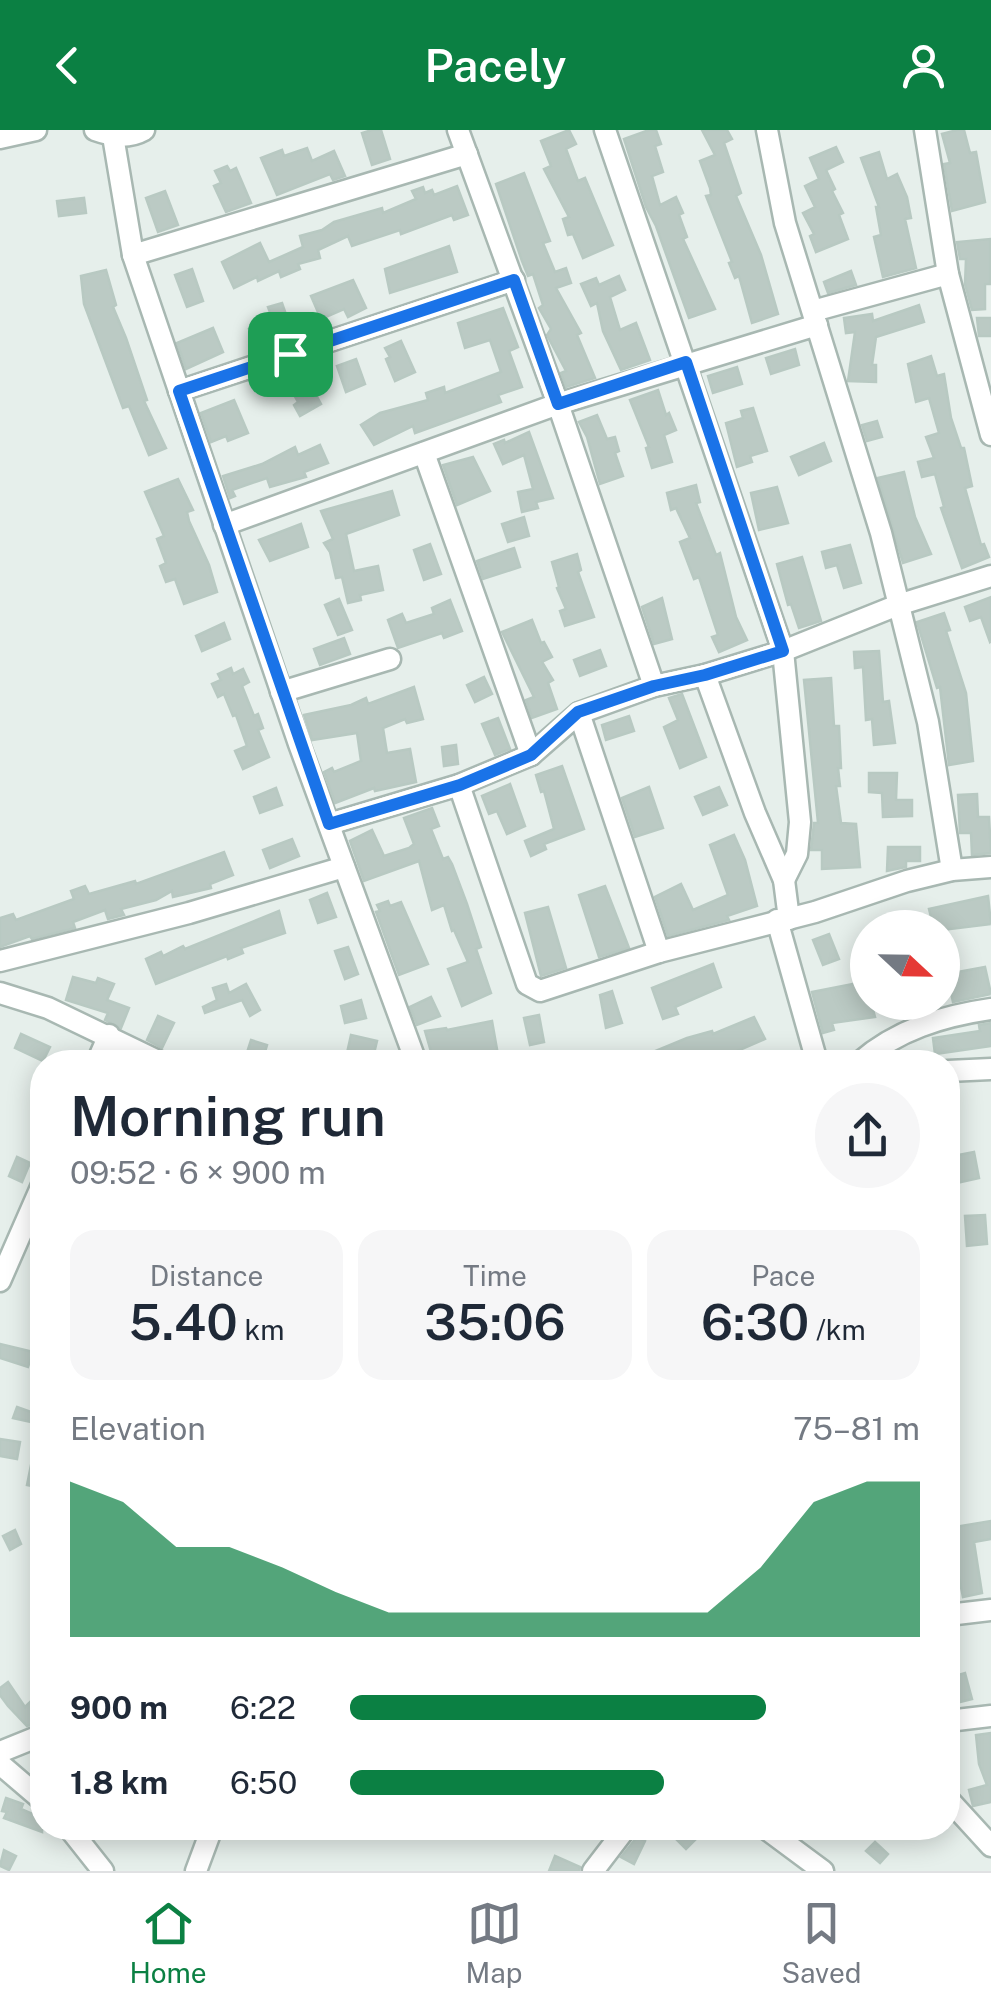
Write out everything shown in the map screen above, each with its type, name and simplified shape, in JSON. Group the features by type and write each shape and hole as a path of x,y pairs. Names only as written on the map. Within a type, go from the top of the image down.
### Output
{"street":[{"path":"0,138 36,130"},
{"path":"144,130 134,135 104,133 133,255 281,692 412,1050"},
{"path":"458,130 558,404 654,686"},
{"path":"605,130 783,651 800,822 796,854 784,880 783,920 814,1050"},
{"path":"767,130 785,223 880,533 928,722 952,870"},
{"path":"926,130 948,274 991,435"},
{"path":"133,255 467,154"},
{"path":"224,525 558,404 948,274"},
{"path":"179,391 514,280"},
{"path":"424,453 531,755"},
{"path":"329,824 460,785 531,755 578,712 654,686 783,651 898,606 991,576"},
{"path":"281,692 390,659"},
{"path":"705,675 784,880"},
{"path":"578,712 659,952"},
{"path":"460,785 527,984 540,991 659,952 783,920 856,896 952,870 991,867"},
{"path":"0,962 189,913 344,867"},
{"path":"0,993 48,1008 137,1050"},
{"path":"874,1050 917,1027 991,1010"},
{"path":"102,1050 109,1035"},
{"path":"960,1070 991,1069"},
{"path":"0,1281 30,1212"},
{"path":"960,1614 991,1610"},
{"path":"960,1720 991,1716"},
{"path":"0,1752 30,1740"},
{"path":"0,1764 30,1790"},
{"path":"960,1812 991,1846"},
{"path":"78,1840 102,1871"},
{"path":"196,1871 208,1840"},
{"path":"592,1871 617,1840"},
{"path":"780,1840 823,1871"}],"building":[{"path":"381,130 390,159 372,165 362,133"},
{"path":"569,130 576,144 566,149 578,181 585,178 613,245 583,258 573,234 568,235 563,219 569,217 544,169 551,166 541,141"},
{"path":"656,130 661,144 655,146 663,172 652,176 660,205 676,197 687,237 683,239 715,309 689,318 624,139"},
{"path":"702,130 727,130 732,139 724,143 741,193 736,196 761,255 778,314 752,323 739,276 735,278 706,196 711,195 710,188 700,161 715,155"},
{"path":"964,130 970,153 976,152 985,202 952,211 944,164 950,163 942,134"},
{"path":"836,147 843,162 826,170 843,213 839,215 848,239 816,252 810,236 814,234 803,213 815,207 805,186 819,179 810,158"},
{"path":"307,148 312,161 334,151 345,176 333,180 330,174 277,195 261,158 282,150 284,156"},
{"path":"879,152 887,179 897,174 907,197 911,218 905,219 916,268 883,277 874,237 881,235 879,207 861,158"},
{"path":"227,166 230,171 236,168 251,203 226,212 214,186 221,183 215,171"},
{"path":"524,173 550,241 543,243 555,272 566,268 571,283 556,288 581,333 577,335 595,378 566,387 561,373 566,371 547,335 551,329 539,308 543,305 533,274 528,276 496,184"},
{"path":"457,186 468,215 454,220 452,215 401,234 400,230 352,246 348,236 318,250 320,258 298,264 300,269 281,277 279,271 234,288 222,262 260,243 269,262 303,247 300,236 334,222 382,208 383,213 416,199 412,191 423,187 425,193 432,190 434,195"},
{"path":"165,191 178,225 158,232 146,198"},
{"path":"84,198 86,213 59,216 57,201"},
{"path":"990,239 990,284 985,284 985,309 972,310 965,284 966,259 960,259 957,242"},
{"path":"449,246 457,272 390,293 385,269"},
{"path":"192,269 203,301 187,307 175,275"},
{"path":"106,270 116,305 113,307 147,400 144,401 166,448 149,455 129,406 123,408 84,304 81,276"},
{"path":"851,271 856,285 828,293 824,282"},
{"path":"619,276 625,290 610,297 620,330 636,323 650,360 621,370 603,331 597,303 591,306 581,284 596,278 599,285"},
{"path":"353,280 366,308 348,317 344,309 321,319 311,296"},
{"path":"282,303 292,332 255,346 249,329 273,320 268,307"},
{"path":"919,305 924,322 876,337 872,365 876,365 876,382 848,381 855,332 846,333 844,318 872,314 873,321"},
{"path":"503,308 518,347 509,351 522,387 498,395 501,402 415,433 413,426 374,445 361,425 380,413 428,400 426,393 444,387 445,393 501,372 490,340 465,348 458,323"},
{"path":"977,318 991,318 991,336 979,336"},
{"path":"213,328 223,352 186,369 177,343"},
{"path":"401,341 415,372 395,381 385,348"},
{"path":"795,349 799,365 771,374 766,358"},
{"path":"931,356 937,376 944,374 951,418 964,448 972,486 965,488 981,545 984,544 989,557 962,568 941,508 944,507 935,474 922,477 918,462 934,458 926,437 939,433 929,398 916,402 908,364"},
{"path":"356,359 365,384 346,392 337,366"},
{"path":"737,367 742,384 713,393 708,376"},
{"path":"305,375 321,404 300,416 294,405 298,402 288,384"},
{"path":"658,390 676,430 664,435 672,462 652,468 646,448 649,447 630,400"},
{"path":"234,400 248,433 228,441 226,436 211,442 201,413"},
{"path":"753,408 767,451 750,456 752,462 737,467 726,423 743,418 741,411"},
{"path":"597,415 607,439 615,437 619,451 615,453 623,476 600,484 579,422"},
{"path":"877,421 882,437 867,441 862,425"},
{"path":"529,432 553,498 536,502 538,508 522,512 518,492 533,489 524,455 503,464 494,444"},
{"path":"824,443 831,461 799,475 791,457"},
{"path":"320,445 328,463 304,472 306,477 270,487 267,478 232,490 235,496 230,498 223,476 262,464 295,447 298,455"},
{"path":"473,457 490,491 457,505 443,465"},
{"path":"904,472 915,517 931,554 903,563 878,478"},
{"path":"178,479 193,510 187,512 189,521 217,592 184,604 175,579 166,582 160,566 166,563 157,539 164,536 145,492"},
{"path":"696,485 700,502 696,503 716,555 720,553 736,617 747,640 719,652 712,637 718,635 699,577 694,579 680,542 690,538 676,508 671,510 667,493"},
{"path":"777,487 788,523 759,530 751,493"},
{"path":"392,491 399,515 346,534 354,571 378,566 383,590 360,595 361,600 348,603 342,577 336,578 324,543 333,539 321,511"},
{"path":"524,517 529,536 508,542 502,524"},
{"path":"301,524 308,547 270,561 259,540"},
{"path":"430,544 441,574 424,580 414,550"},
{"path":"850,545 861,583 844,588 837,565 826,568 822,552"},
{"path":"514,548 520,567 483,579 477,561"},
{"path":"577,554 581,570 578,572 594,617 565,626 560,611 566,609 552,562"},
{"path":"802,557 821,621 799,628 777,564"},
{"path":"991,597 990,642 981,617 970,621 965,607"},
{"path":"662,598 672,639 654,644 642,607"},
{"path":"339,599 352,630 338,635 325,605"},
{"path":"450,600 462,631 444,638 442,633 398,648 388,620 402,614 406,623 434,614 432,608"},
{"path":"944,613 966,693 973,761 949,765 940,687 937,688 917,622"},
{"path":"532,620 541,643 552,657 542,662 553,680 548,683 557,709 532,718 526,700 534,697 502,632"},
{"path":"224,623 230,639 202,651 196,636"},
{"path":"344,638 350,654 320,665 314,649"},
{"path":"600,650 606,666 580,676 574,660"},
{"path":"879,651 883,702 889,701 895,743 874,745 872,719 866,720 863,667 855,668 854,652"},
{"path":"231,668 233,674 243,669 249,682 242,686 254,716 258,714 263,728 258,730 269,757 243,769 235,751 247,746 236,715 233,716 224,694 218,697 212,684 221,680 218,674"},
{"path":"484,677 492,694 475,702 467,685"},
{"path":"831,678 834,726 839,726 841,768 840,786 836,786 841,823 856,824 860,867 822,869 822,850 811,850 814,823 818,823 804,680"},
{"path":"414,687 423,719 407,723 405,719 383,728 387,753 410,749 416,782 375,791 374,788 335,803 324,772 361,761 357,733 312,740 304,715 366,698 368,704"},
{"path":"682,694 706,757 680,768 664,727 678,720 669,698"},
{"path":"629,716 634,731 606,740 602,725"},
{"path":"498,718 510,749 495,755 482,724"},
{"path":"456,745 458,764 444,766 442,747"},
{"path":"562,766 584,829 544,844 546,849 531,856 525,841 554,829 536,775"},
{"path":"869,773 897,773 896,800 912,800 912,816 883,817 882,793 869,792"},
{"path":"510,784 525,826 507,834 497,811 489,814 482,796"},
{"path":"649,787 663,828 635,837 622,798"},
{"path":"719,787 727,805 703,815 695,797"},
{"path":"276,788 282,805 260,813 254,797"},
{"path":"977,794 978,817 989,817 991,853 972,855 971,833 960,833 958,795"},
{"path":"432,808 439,826 431,829 443,859 448,857 452,864 467,904 481,947 476,949 491,993 462,1006 448,969 468,962 444,905 432,910 419,861 364,881 350,841 372,830 384,856 409,848 414,844 404,818"},
{"path":"734,835 757,906 727,916 729,920 668,936 655,897 681,884 693,910 728,895 710,845"},
{"path":"292,839 299,856 270,868 263,850"},
{"path":"888,847 920,847 920,861 906,861 906,867 887,871"},
{"path":"224,852 233,875 210,884 211,888 173,897 172,891 156,900 121,909 124,915 108,919 105,910 73,922 75,928 32,939 30,936 0,947 0,918 13,914 16,920 74,899 71,891 85,886 89,894 135,881 136,884"},
{"path":"605,886 629,948 599,957 579,895"},
{"path":"327,893 336,917 318,923 310,900"},
{"path":"988,896 991,924 960,928 960,910 929,909"},
{"path":"388,901 390,906 401,902 428,964 399,975 376,912 380,911 377,905"},
{"path":"548,907 566,968 541,976 525,913"},
{"path":"279,911 285,933 241,948 243,953 228,959 227,956 156,984 146,959 183,946 185,949"},
{"path":"829,934 839,959 823,965 813,940"},
{"path":"348,947 358,974 345,979 335,951"},
{"path":"713,964 721,987 675,1007 678,1014 663,1019 652,988"},
{"path":"985,967 991,994 960,1001 960,972"},
{"path":"73,977 96,983 98,978 114,984 107,1000 129,1008 121,1028 105,1020 108,1013 66,1000"},
{"path":"226,984 229,993 246,984 260,1010 250,1016 242,1000 205,1013 203,1007 217,1000 213,988"},
{"path":"850,985 850,1020 854,1020 832,1023 834,1030 823,1033 812,992"},
{"path":"612,991 622,1023 606,1028 600,995"},
{"path":"431,997 440,1016 417,1025 410,1007"},
{"path":"361,1000 366,1018 345,1023 341,1006"},
{"path":"539,1015 544,1042 530,1045 524,1018"},
{"path":"158,1016 174,1023 162,1048 147,1040"},
{"path":"754,1017 765,1039 740,1050 658,1050 687,1038 712,1031 713,1034"},
{"path":"492,1021 497,1050 431,1050 425,1031"},
{"path":"991,1023 991,1046 934,1050 933,1038 980,1031 979,1025"},
{"path":"21,1034 50,1047 30,1050 30,1055 15,1048"},
{"path":"351,1035 377,1041 375,1050 348,1050"},
{"path":"251,1040 267,1045 266,1050 248,1050"},
{"path":"974,1152 979,1178 960,1182 960,1155"},
{"path":"17,1157 30,1163 22,1182 9,1176"},
{"path":"985,1215 987,1244 967,1246 965,1216"},
{"path":"0,1344 30,1351 28,1367 0,1358"},
{"path":"17,1407 30,1412 30,1422 13,1418"},
{"path":"0,1439 20,1442 17,1459 0,1456"},
{"path":"991,1521 991,1539 974,1542 982,1593 963,1597 960,1582 960,1526"},
{"path":"15,1530 21,1544 10,1550 3,1536"},
{"path":"965,1673 972,1699 960,1702 960,1674"},
{"path":"8,1682 25,1707 30,1702 30,1725 8,1706 0,1688"},
{"path":"991,1733 991,1802 973,1806 969,1790 987,1785 979,1764 976,1735"},
{"path":"6,1798 23,1804 21,1809 30,1813 30,1828 4,1818 7,1812 2,1811"},
{"path":"635,1840 645,1841 634,1864 621,1857"},
{"path":"677,1840 695,1840 686,1849"},
{"path":"875,1842 888,1854 880,1863 866,1851"},
{"path":"4,1850 16,1856 9,1870 0,1866"},
{"path":"555,1856 580,1867 579,1871 549,1871"}],"route":[{"path":"514,280 558,404 686,362 783,651 654,686 578,712 531,755 460,785 329,824 179,391 290,354 514,280"}]}
